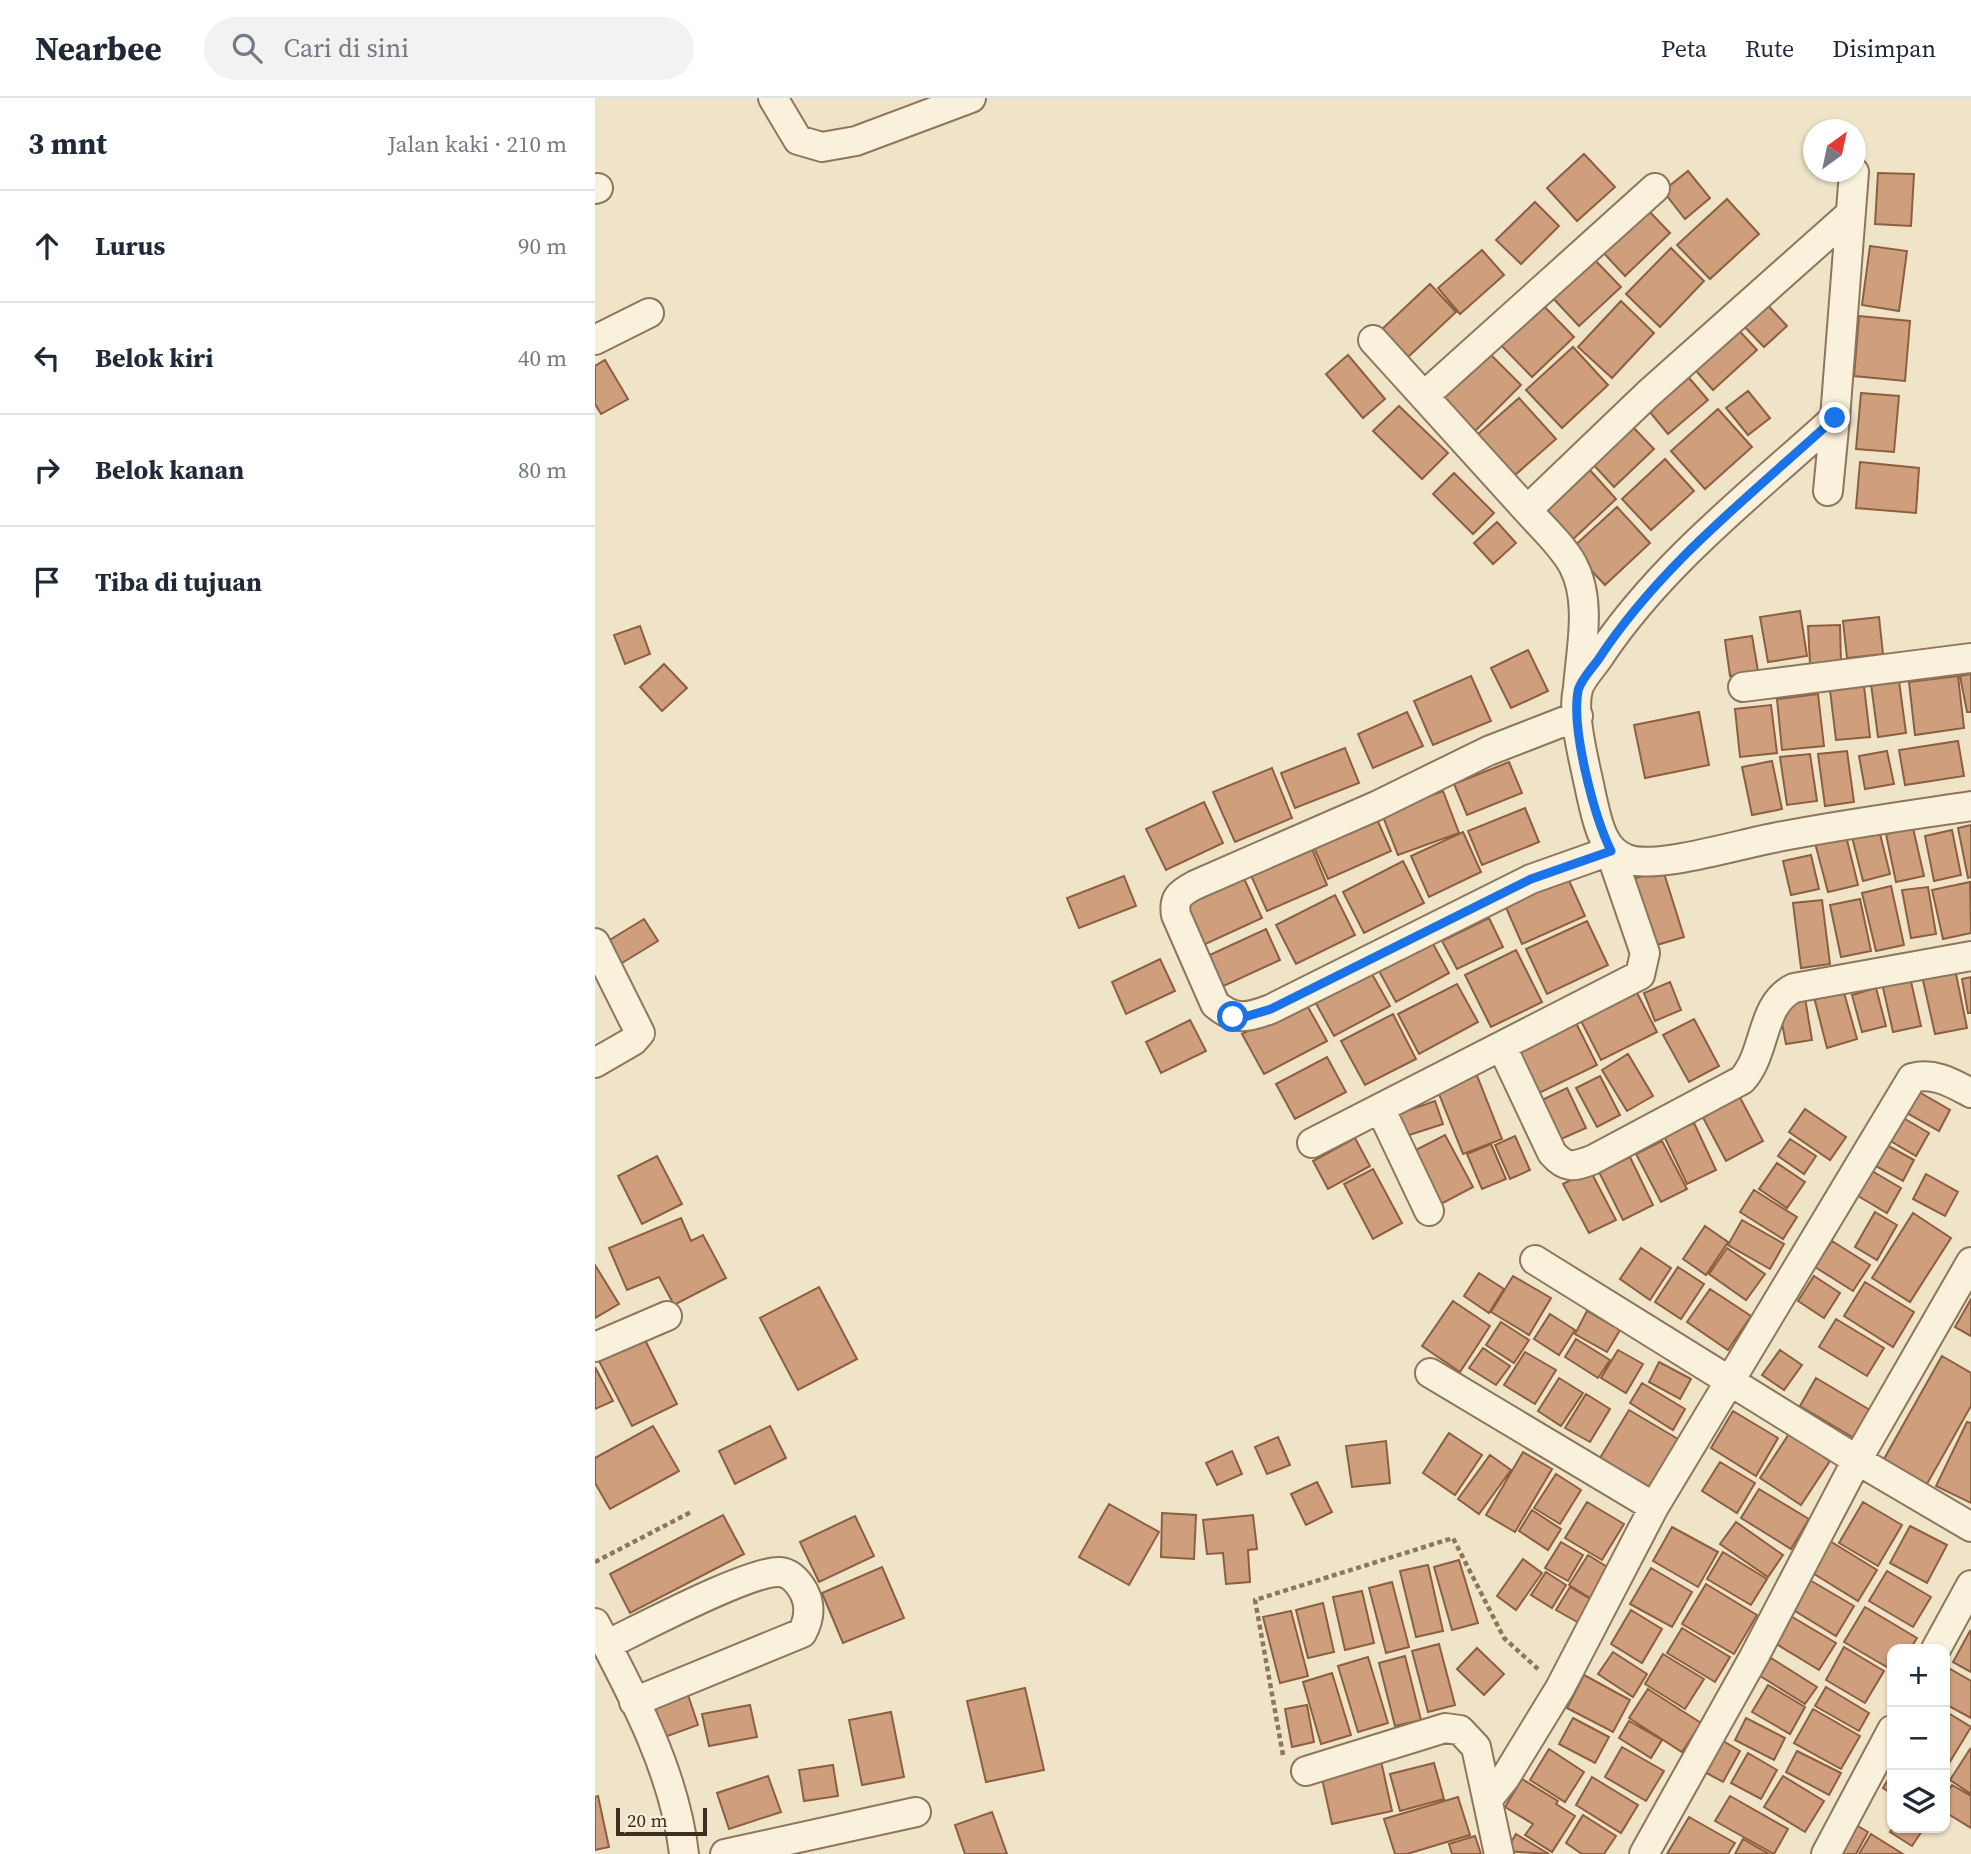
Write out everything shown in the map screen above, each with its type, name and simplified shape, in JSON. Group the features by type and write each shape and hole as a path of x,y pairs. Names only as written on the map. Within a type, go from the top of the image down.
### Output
{"street":[{"path":"773,98 798,140 822,147 856,141 971,98"},
{"path":"1828,491 1853,182"},
{"path":"1424,396 1655,188"},
{"path":"1527,510 1658,386 1848,216"},
{"path":"595,340 649,313"},
{"path":"1313,1143 1381,1111 1633,979 1643,969 1644,953 1595,811 1578,703 1583,594 1571,563 1527,510 1373,340"},
{"path":"1835,418 1678,561 1632,612 1578,703 1376,806 1195,885 1178,896 1174,904 1177,915 1215,1004 1224,1013 1241,1018 1271,1009 1531,879 1611,851 1629,860 1659,860 1860,822 1971,806"},
{"path":"1583,594 1611,613 1620,615 1632,612"},
{"path":"1743,687 1971,658"},
{"path":"595,943 640,1033 633,1041 595,1063"},
{"path":"1501,1047 1552,1153 1563,1165 1572,1167 1592,1160 1742,1080 1757,1059 1773,1004 1783,993 1794,988 1971,956"},
{"path":"1489,1798 1505,1778 1560,1688 1654,1507 1912,1078 1925,1075 1939,1078 1971,1094"},
{"path":"1381,1111 1430,1211"},
{"path":"1535,1260 1729,1382 1971,1527"},
{"path":"1645,1854 1754,1657 1857,1460 1971,1262"},
{"path":"595,1347 667,1316"},
{"path":"1430,1373 1654,1507"},
{"path":"634,1702 802,1633 809,1607 805,1593 795,1578 782,1572 767,1574 601,1634 663,1768 682,1834 684,1854"},
{"path":"1939,1644 1971,1585"},
{"path":"1306,1771 1445,1728 1452,1729 1468,1736 1476,1747 1499,1854"},
{"path":"1826,1854 1887,1739"},
{"path":"725,1854 916,1812"}],"path":[{"path":"595,1562 693,1511"},
{"path":"1306,1771 1294,1770 1284,1763 1255,1600 1453,1538 1504,1638 1560,1688"}],"building":[{"path":"1584,154 1615,187 1577,221 1547,188"},
{"path":"1688,171 1710,198 1685,219 1663,191"},
{"path":"1878,173 1914,174 1911,226 1875,224"},
{"path":"1727,199 1759,234 1710,279 1677,245"},
{"path":"1535,202 1559,226 1521,264 1496,240"},
{"path":"1645,207 1670,233 1625,276 1600,249"},
{"path":"1870,246 1907,251 1899,311 1862,305"},
{"path":"1671,248 1704,281 1660,327 1626,294"},
{"path":"1482,250 1504,275 1460,314 1438,288"},
{"path":"1591,256 1621,287 1579,326 1550,295"},
{"path":"1430,284 1456,312 1407,358 1381,330"},
{"path":"1537,299 1574,337 1532,377 1495,339"},
{"path":"1762,299 1787,326 1764,347 1739,321"},
{"path":"1621,301 1654,333 1612,378 1578,347"},
{"path":"1859,316 1910,321 1905,381 1854,376"},
{"path":"1732,323 1757,350 1713,390 1689,363"},
{"path":"1573,347 1608,385 1562,428 1526,390"},
{"path":"1488,352 1521,385 1475,431 1442,397"},
{"path":"1348,355 1385,399 1363,418 1326,374"},
{"path":"605,360 628,399 601,414 595,404 595,366"},
{"path":"1684,372 1708,400 1668,434 1645,406"},
{"path":"1748,391 1770,418 1748,435 1726,408"},
{"path":"1861,393 1899,396 1894,452 1856,449"},
{"path":"1519,398 1556,439 1506,483 1469,442"},
{"path":"1399,406 1448,453 1422,479 1373,431"},
{"path":"1718,409 1752,447 1705,489 1671,451"},
{"path":"1631,425 1654,449 1614,487 1591,462"},
{"path":"1665,459 1694,491 1651,530 1622,499"},
{"path":"1860,462 1919,468 1916,513 1856,508"},
{"path":"1588,468 1616,499 1570,542 1542,511"},
{"path":"1454,473 1494,513 1473,534 1433,494"},
{"path":"1617,507 1650,543 1605,585 1571,549"},
{"path":"1497,522 1516,543 1493,564 1474,543"},
{"path":"1800,611 1807,656 1768,662 1760,617"},
{"path":"1879,617 1883,654 1847,658 1843,621"},
{"path":"1840,625 1841,663 1810,664 1808,626"},
{"path":"640,626 650,654 625,664 614,635"},
{"path":"1752,636 1758,671 1730,676 1725,640"},
{"path":"1528,650 1548,691 1511,708 1491,668"},
{"path":"664,664 687,688 662,711 640,687"},
{"path":"1971,674 1971,712 1967,712 1960,676"},
{"path":"1471,676 1491,721 1433,745 1414,701"},
{"path":"1958,676 1964,728 1915,735 1909,682"},
{"path":"1899,681 1906,733 1878,737 1871,684"},
{"path":"1864,686 1870,737 1836,740 1830,690"},
{"path":"1818,694 1824,746 1782,750 1777,699"},
{"path":"1771,705 1777,753 1740,757 1735,709"},
{"path":"1407,712 1423,746 1373,768 1358,734"},
{"path":"1699,712 1709,765 1645,778 1634,725"},
{"path":"1958,741 1964,776 1905,785 1899,750"},
{"path":"1345,748 1359,783 1295,808 1281,773"},
{"path":"1847,751 1854,802 1825,806 1818,754"},
{"path":"1887,751 1894,784 1865,789 1859,756"},
{"path":"1810,754 1817,801 1787,805 1780,757"},
{"path":"1772,761 1782,809 1752,815 1742,767"},
{"path":"1509,762 1522,793 1467,815 1454,784"},
{"path":"1272,768 1292,818 1235,842 1213,792"},
{"path":"1443,791 1459,833 1398,855 1382,814"},
{"path":"1204,802 1223,843 1166,870 1146,829"},
{"path":"1525,808 1539,842 1482,865 1468,831"},
{"path":"1375,815 1391,851 1328,879 1312,843"},
{"path":"1971,825 1971,877 1968,878 1958,828"},
{"path":"1913,828 1924,876 1896,882 1886,834"},
{"path":"1879,830 1890,874 1863,881 1852,837"},
{"path":"1952,830 1961,875 1934,881 1925,836"},
{"path":"1463,832 1481,872 1429,897 1411,856"},
{"path":"1846,836 1858,885 1828,892 1815,843"},
{"path":"1310,844 1327,885 1267,911 1249,871"},
{"path":"1811,855 1819,889 1791,895 1783,861"},
{"path":"1403,861 1424,903 1364,933 1343,892"},
{"path":"1663,870 1684,937 1650,947 1630,880"},
{"path":"1242,874 1262,918 1199,947 1178,903"},
{"path":"1124,876 1136,906 1079,928 1067,898"},
{"path":"1567,876 1585,916 1522,944 1504,903"},
{"path":"1970,882 1971,933 1943,939 1932,890"},
{"path":"1891,886 1904,945 1876,951 1862,893"},
{"path":"1928,887 1936,934 1911,938 1902,890"},
{"path":"1335,895 1355,935 1296,964 1276,925"},
{"path":"1860,899 1871,951 1841,957 1830,905"},
{"path":"1822,900 1830,964 1801,968 1793,903"},
{"path":"1489,918 1503,947 1457,969 1442,941"},
{"path":"644,919 658,941 622,963 608,941"},
{"path":"1587,921 1608,965 1547,994 1526,949"},
{"path":"1266,929 1280,960 1215,990 1201,959"},
{"path":"1432,942 1449,973 1396,1002 1379,971"},
{"path":"1516,950 1542,1002 1491,1027 1465,975"},
{"path":"1160,959 1175,991 1126,1014 1112,982"},
{"path":"1368,967 1390,1006 1334,1036 1313,998"},
{"path":"1955,969 1967,1028 1935,1034 1922,976"},
{"path":"1910,977 1921,1026 1893,1032 1882,983"},
{"path":"1971,977 1971,1013 1968,1013 1962,979"},
{"path":"1670,982 1681,1010 1655,1021 1644,993"},
{"path":"1457,984 1478,1022 1419,1054 1398,1014"},
{"path":"1633,985 1657,1032 1601,1060 1577,1013"},
{"path":"1876,988 1886,1026 1862,1032 1852,995"},
{"path":"1843,989 1857,1039 1827,1048 1814,997"},
{"path":"1805,998 1812,1040 1786,1044 1778,1002"},
{"path":"1304,1000 1327,1041 1264,1074 1242,1034"},
{"path":"1393,1014 1416,1059 1365,1085 1341,1041"},
{"path":"1573,1017 1597,1065 1535,1095 1511,1047"},
{"path":"1694,1019 1719,1066 1689,1082 1663,1035"},
{"path":"1190,1020 1206,1051 1161,1073 1146,1042"},
{"path":"1628,1054 1653,1096 1627,1111 1602,1070"},
{"path":"1327,1057 1346,1092 1295,1119 1276,1084"},
{"path":"1476,1073 1502,1139 1463,1154 1437,1089"},
{"path":"1600,1076 1620,1115 1597,1127 1576,1088"},
{"path":"1567,1088 1586,1128 1559,1140 1540,1101"},
{"path":"1912,1088 1950,1110 1939,1131 1900,1109"},
{"path":"1736,1090 1763,1141 1726,1161 1699,1110"},
{"path":"1435,1101 1443,1124 1403,1137 1395,1115"},
{"path":"1805,1109 1846,1137 1830,1160 1789,1132"},
{"path":"1900,1116 1929,1133 1916,1156 1887,1139"},
{"path":"1694,1123 1716,1170 1687,1184 1664,1136"},
{"path":"1445,1135 1473,1187 1441,1204 1412,1152"},
{"path":"1515,1136 1530,1170 1510,1179 1495,1145"},
{"path":"1355,1138 1370,1166 1328,1189 1313,1161"},
{"path":"1790,1139 1816,1156 1804,1174 1778,1156"},
{"path":"1662,1141 1687,1189 1661,1202 1636,1154"},
{"path":"1491,1144 1506,1179 1482,1189 1467,1154"},
{"path":"1885,1144 1914,1160 1903,1181 1874,1165"},
{"path":"657,1156 682,1204 642,1224 618,1176"},
{"path":"1630,1157 1653,1205 1623,1220 1599,1172"},
{"path":"1777,1163 1805,1182 1787,1208 1759,1189"},
{"path":"1373,1169 1402,1223 1373,1239 1344,1184"},
{"path":"1590,1170 1616,1220 1589,1233 1563,1184"},
{"path":"1872,1171 1901,1188 1887,1213 1858,1196"},
{"path":"1926,1174 1958,1192 1945,1216 1913,1199"},
{"path":"1754,1190 1797,1217 1783,1239 1740,1212"},
{"path":"1875,1212 1897,1225 1877,1260 1855,1247"},
{"path":"1913,1213 1951,1238 1910,1302 1872,1278"},
{"path":"681,1218 691,1241 703,1235 726,1278 674,1305 659,1277 627,1290 609,1248"},
{"path":"1742,1220 1784,1244 1770,1269 1728,1245"},
{"path":"1705,1226 1728,1242 1706,1275 1683,1259"},
{"path":"1832,1241 1870,1265 1853,1291 1815,1267"},
{"path":"1641,1248 1671,1268 1650,1300 1620,1279"},
{"path":"1727,1248 1765,1274 1746,1300 1709,1274"},
{"path":"595,1265 619,1304 595,1318"},
{"path":"1678,1267 1704,1284 1681,1319 1655,1302"},
{"path":"1479,1273 1504,1289 1489,1313 1464,1296"},
{"path":"1513,1276 1551,1298 1529,1335 1491,1312"},
{"path":"1814,1276 1840,1293 1824,1318 1798,1301"},
{"path":"1865,1282 1914,1312 1893,1347 1844,1316"},
{"path":"819,1287 857,1359 798,1390 760,1318"},
{"path":"1710,1289 1751,1316 1728,1350 1687,1322"},
{"path":"1971,1299 1971,1336 1955,1327"},
{"path":"1453,1301 1490,1326 1460,1372 1422,1346"},
{"path":"1587,1311 1620,1330 1607,1352 1575,1334"},
{"path":"1550,1314 1575,1330 1559,1355 1534,1339"},
{"path":"1836,1319 1884,1348 1867,1376 1819,1347"},
{"path":"1501,1322 1529,1340 1514,1363 1486,1345"},
{"path":"642,1334 677,1404 632,1426 597,1357"},
{"path":"1576,1339 1610,1360 1598,1378 1565,1357"},
{"path":"1483,1348 1510,1366 1496,1385 1469,1368"},
{"path":"1618,1350 1643,1364 1626,1393 1601,1378"},
{"path":"1780,1350 1802,1365 1784,1390 1762,1375"},
{"path":"1525,1352 1556,1370 1535,1404 1504,1385"},
{"path":"1942,1356 1971,1373 1971,1406 1927,1484 1884,1459"},
{"path":"1659,1362 1691,1379 1680,1399 1649,1382"},
{"path":"595,1367 613,1401 595,1409"},
{"path":"1559,1378 1583,1393 1561,1426 1538,1411"},
{"path":"1816,1378 1870,1410 1854,1438 1800,1406"},
{"path":"1642,1383 1685,1409 1673,1430 1630,1403"},
{"path":"1586,1394 1610,1409 1590,1442 1565,1428"},
{"path":"1629,1410 1678,1439 1649,1488 1600,1458"},
{"path":"1733,1411 1778,1438 1756,1476 1711,1448"},
{"path":"1967,1422 1971,1423 1971,1503 1936,1486"},
{"path":"653,1426 679,1471 610,1509 595,1483 595,1458"},
{"path":"770,1426 786,1458 735,1484 719,1451"},
{"path":"1449,1433 1482,1455 1455,1495 1423,1473"},
{"path":"1789,1434 1830,1461 1801,1505 1760,1478"},
{"path":"1278,1437 1290,1465 1267,1474 1255,1447"},
{"path":"1386,1441 1390,1483 1352,1487 1346,1446"},
{"path":"1232,1451 1242,1474 1217,1485 1206,1463"},
{"path":"1523,1452 1552,1469 1515,1532 1486,1515"},
{"path":"1490,1455 1511,1470 1479,1514 1458,1499"},
{"path":"1720,1462 1755,1483 1737,1513 1702,1491"},
{"path":"1556,1474 1581,1490 1560,1524 1534,1508"},
{"path":"1317,1482 1332,1512 1306,1525 1291,1494"},
{"path":"1759,1489 1809,1519 1791,1549 1741,1518"},
{"path":"1587,1502 1624,1524 1602,1560 1565,1538"},
{"path":"1863,1502 1902,1525 1878,1566 1839,1543"},
{"path":"1109,1504 1159,1532 1129,1585 1079,1557"},
{"path":"1532,1510 1561,1529 1548,1550 1519,1531"},
{"path":"1162,1513 1196,1515 1194,1559 1161,1557"},
{"path":"723,1515 744,1554 630,1613 610,1574"},
{"path":"1253,1515 1257,1549 1248,1550 1250,1582 1226,1584 1223,1553 1207,1554 1203,1520"},
{"path":"855,1516 874,1556 819,1582 800,1542"},
{"path":"1736,1522 1783,1555 1768,1577 1720,1544"},
{"path":"1910,1526 1947,1545 1927,1583 1890,1563"},
{"path":"1672,1527 1718,1552 1698,1587 1653,1561"},
{"path":"1830,1541 1877,1570 1858,1601 1811,1572"},
{"path":"1561,1542 1583,1555 1568,1581 1545,1568"},
{"path":"1723,1552 1767,1579 1751,1605 1707,1579"},
{"path":"1588,1555 1609,1568 1590,1598 1569,1585"},
{"path":"1523,1559 1542,1573 1516,1610 1497,1596"},
{"path":"1459,1560 1478,1623 1452,1630 1434,1567"},
{"path":"1428,1565 1443,1631 1416,1637 1400,1571"},
{"path":"882,1567 904,1618 843,1643 822,1593"},
{"path":"1651,1568 1692,1592 1672,1627 1630,1604"},
{"path":"1887,1571 1931,1597 1913,1627 1869,1601"},
{"path":"1546,1572 1566,1585 1552,1608 1531,1595"},
{"path":"1808,1579 1854,1606 1836,1636 1790,1608"},
{"path":"1392,1582 1409,1647 1386,1653 1369,1588"},
{"path":"1706,1584 1757,1615 1734,1654 1682,1624"},
{"path":"1570,1587 1592,1600 1579,1623 1556,1610"},
{"path":"1362,1591 1374,1643 1345,1650 1333,1597"},
{"path":"1323,1603 1334,1652 1308,1658 1296,1610"},
{"path":"1865,1607 1917,1638 1913,1644 1887,1644 1887,1667 1844,1642"},
{"path":"1631,1610 1662,1629 1642,1663 1611,1644"},
{"path":"1291,1611 1308,1676 1280,1683 1263,1617"},
{"path":"1789,1615 1836,1643 1819,1670 1773,1642"},
{"path":"1682,1628 1730,1657 1715,1682 1667,1653"},
{"path":"1971,1632 1971,1672 1953,1662"},
{"path":"1439,1644 1455,1705 1428,1712 1412,1651"},
{"path":"1844,1647 1884,1671 1865,1703 1826,1680"},
{"path":"1477,1648 1504,1674 1484,1695 1457,1669"},
{"path":"1613,1652 1647,1674 1633,1697 1598,1674"},
{"path":"1663,1654 1704,1679 1685,1709 1645,1684"},
{"path":"1405,1656 1421,1720 1395,1726 1379,1663"},
{"path":"1368,1657 1388,1723 1358,1732 1338,1666"},
{"path":"1771,1658 1817,1687 1805,1704 1760,1676"},
{"path":"1950,1669 1971,1681 1971,1718 1950,1707"},
{"path":"1332,1673 1351,1735 1321,1744 1303,1682"},
{"path":"1584,1675 1630,1700 1613,1732 1567,1708"},
{"path":"1768,1685 1805,1707 1790,1734 1752,1712"},
{"path":"1826,1687 1869,1713 1859,1731 1815,1706"},
{"path":"1025,1688 1044,1770 986,1782 967,1701"},
{"path":"1648,1689 1701,1723 1682,1752 1629,1718"},
{"path":"688,1695 698,1725 662,1738 651,1708"},
{"path":"750,1705 757,1737 709,1746 702,1714"},
{"path":"1307,1705 1314,1742 1292,1747 1285,1709"},
{"path":"1813,1709 1860,1736 1841,1769 1794,1743"},
{"path":"891,1712 904,1777 862,1785 849,1720"},
{"path":"1950,1714 1971,1727 1950,1762"},
{"path":"1573,1718 1609,1737 1595,1763 1559,1744"},
{"path":"1746,1718 1785,1738 1774,1760 1735,1740"},
{"path":"1629,1721 1662,1740 1651,1758 1619,1738"},
{"path":"1720,1739 1740,1751 1723,1782 1703,1771"},
{"path":"1622,1747 1664,1771 1646,1801 1605,1777"},
{"path":"1549,1749 1584,1772 1565,1802 1530,1780"},
{"path":"1970,1749 1971,1794 1950,1780"},
{"path":"1797,1751 1841,1773 1829,1795 1786,1772"},
{"path":"1748,1753 1777,1770 1761,1799 1731,1783"},
{"path":"1381,1761 1392,1811 1332,1824 1321,1774"},
{"path":"1434,1763 1444,1799 1400,1811 1390,1774"},
{"path":"833,1765 838,1796 804,1801 799,1770"},
{"path":"768,1776 781,1812 729,1829 717,1793"},
{"path":"1783,1776 1824,1801 1805,1832 1764,1807"},
{"path":"1592,1777 1638,1805 1621,1833 1576,1805"},
{"path":"1522,1779 1558,1801 1556,1804 1575,1816 1552,1852 1525,1835 1533,1824 1505,1807"},
{"path":"1952,1785 1971,1796 1971,1828 1950,1815"},
{"path":"598,1796 609,1847 595,1850 595,1797"},
{"path":"1730,1796 1788,1829 1774,1854 1715,1821"},
{"path":"1458,1797 1470,1835 1407,1854 1395,1854 1384,1819"},
{"path":"992,1812 1007,1854 965,1854 955,1825"},
{"path":"1583,1815 1616,1836 1604,1854 1582,1854 1566,1843"},
{"path":"1689,1817 1735,1843 1728,1854 1667,1854"},
{"path":"1851,1822 1868,1832 1856,1854 1844,1854 1835,1849"},
{"path":"1892,1833 1921,1833 1912,1846"},
{"path":"1516,1834 1549,1854 1506,1851"},
{"path":"1871,1834 1903,1854 1859,1854"},
{"path":"1475,1836 1481,1854 1452,1854 1449,1844"},
{"path":"1743,1839 1769,1854 1735,1854"}],"route":[{"path":"1233,1017 1253,1016 1271,1009 1531,879 1611,851 1600,829 1588,780 1578,716 1578,689 1624,621 1646,594 1678,561 1835,418"}]}
